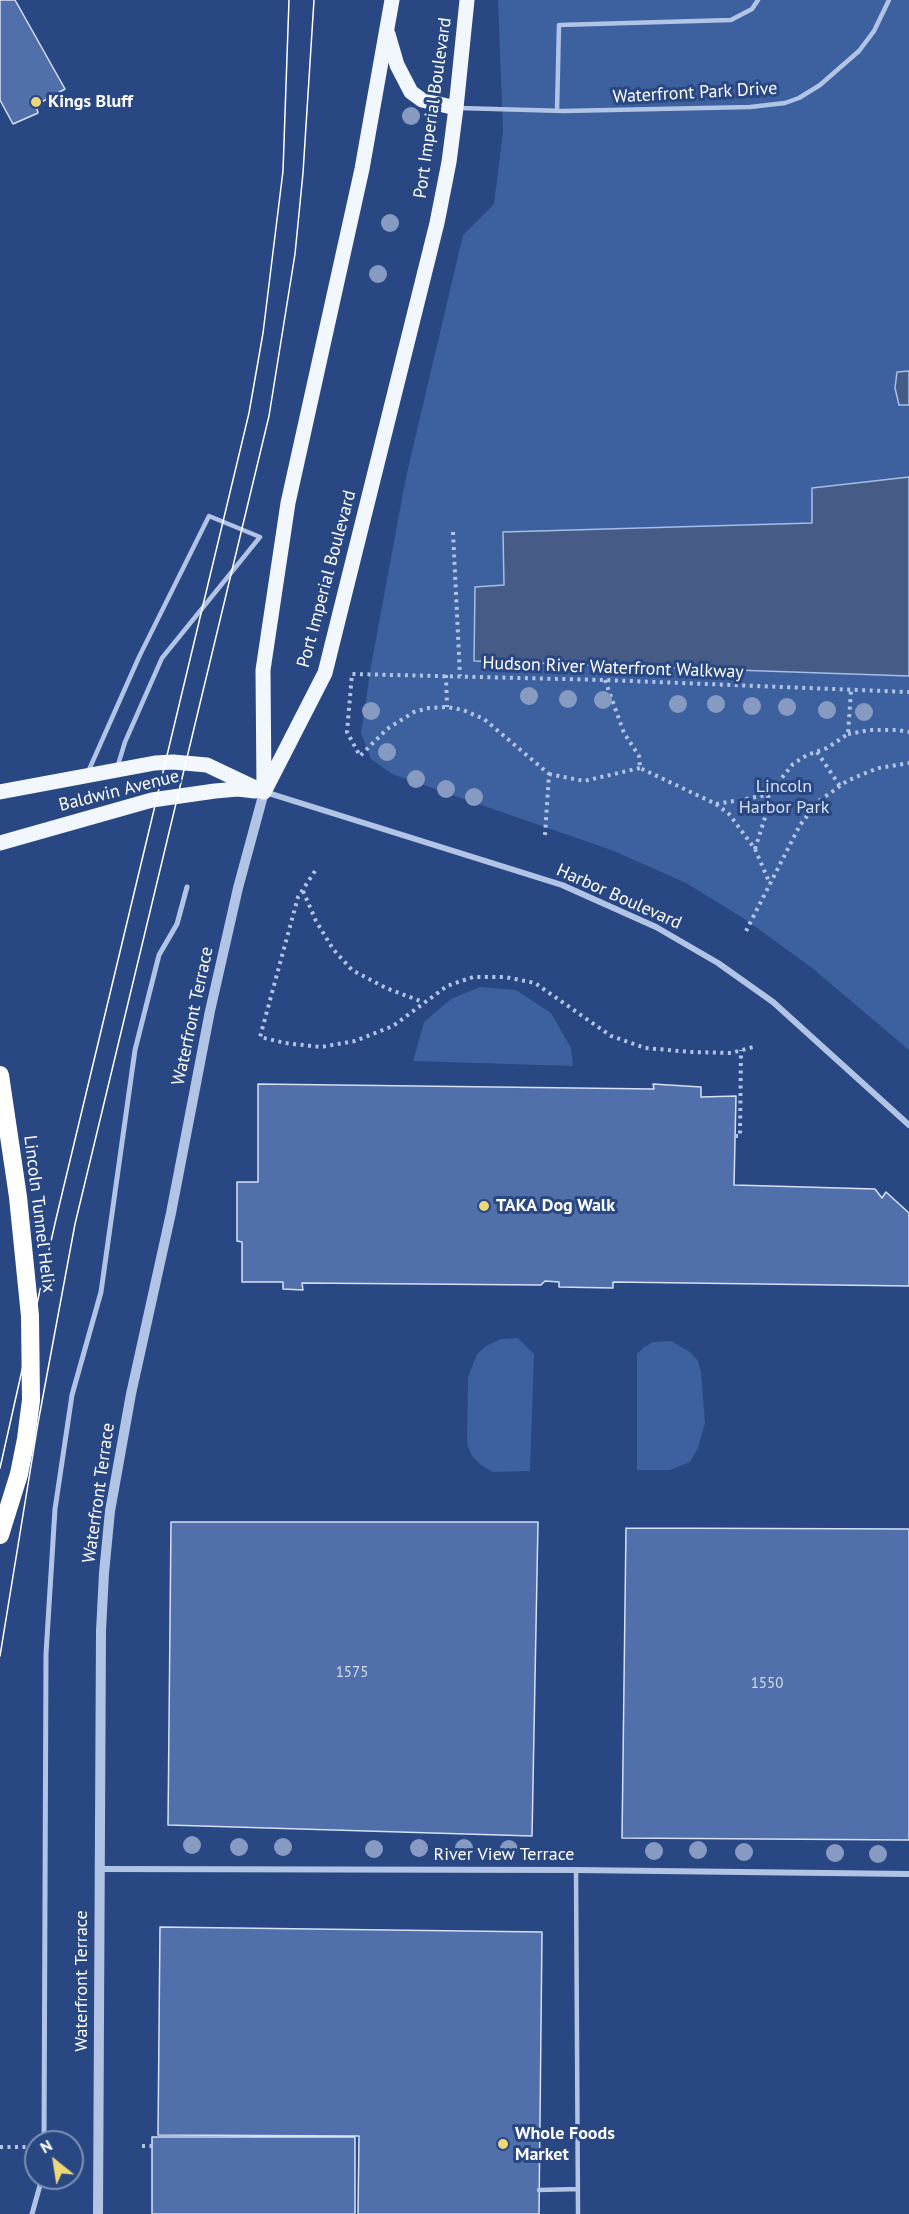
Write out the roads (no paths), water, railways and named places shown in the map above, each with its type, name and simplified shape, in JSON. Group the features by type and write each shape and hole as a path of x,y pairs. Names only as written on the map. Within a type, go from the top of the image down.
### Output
{"highway":[{"name":"Lincoln Tunnel Helix","path":"0,1075 28,1288 31,1400 19,1474 0,1535"}],"main road":[{"path":"264,792 263,670 288,503 362,169 392,0"},
{"name":"Port Imperial Boulevard","path":"264,792 325,673 449,162 467,0"},
{"path":"387,31 397,65 411,92 422,100 456,108"},
{"name":"Baldwin Avenue","path":"0,792 156,762 207,765 264,792"},
{"name":"Baldwin Avenue","path":"0,843 152,800 238,789 264,792"}],"street":[{"name":"Harbor Boulevard","path":"264,792 561,885 656,927 718,963 773,1002 909,1125"},
{"name":"Waterfront Terrace","path":"98,2214 101,1631 110,1511 131,1394 171,1213 210,1011 238,888 264,792"},
{"path":"44,2130 46,1654 55,1509 72,1395 101,1292 135,1050 159,955 177,924 187,887"},
{"name":"River View Terrace","path":"99,1869 576,1870 909,1874"},
{"path":"32,2214 39,2190"}],"lane":[{"path":"557,111 559,25 731,20 752,9 758,0"},
{"name":"Waterfront Park Drive","path":"456,108 557,111 750,107 785,103 799,98 820,85 859,51 874,32 889,0"},
{"path":"87,777 139,657 209,516 260,537 162,658 125,742 116,771"},
{"path":"576,1870 578,2214"},
{"path":"539,2190 578,2189"}],"tram line":[{"path":"0,1468 56,1219 249,413 263,333 283,171 289,0"},
{"path":"0,1656 38,1423 75,1224 269,416 295,254 303,173 314,0"}],"place":[{"name":"Kings Bluff","path":"36,102"},
{"name":"TAKA Dog Walk","path":"484,1206"},
{"name":"Whole Foods Market","path":"503,2144"}],"park label":[{"name":"Lincoln Harbor Park","path":"784,797"}]}
